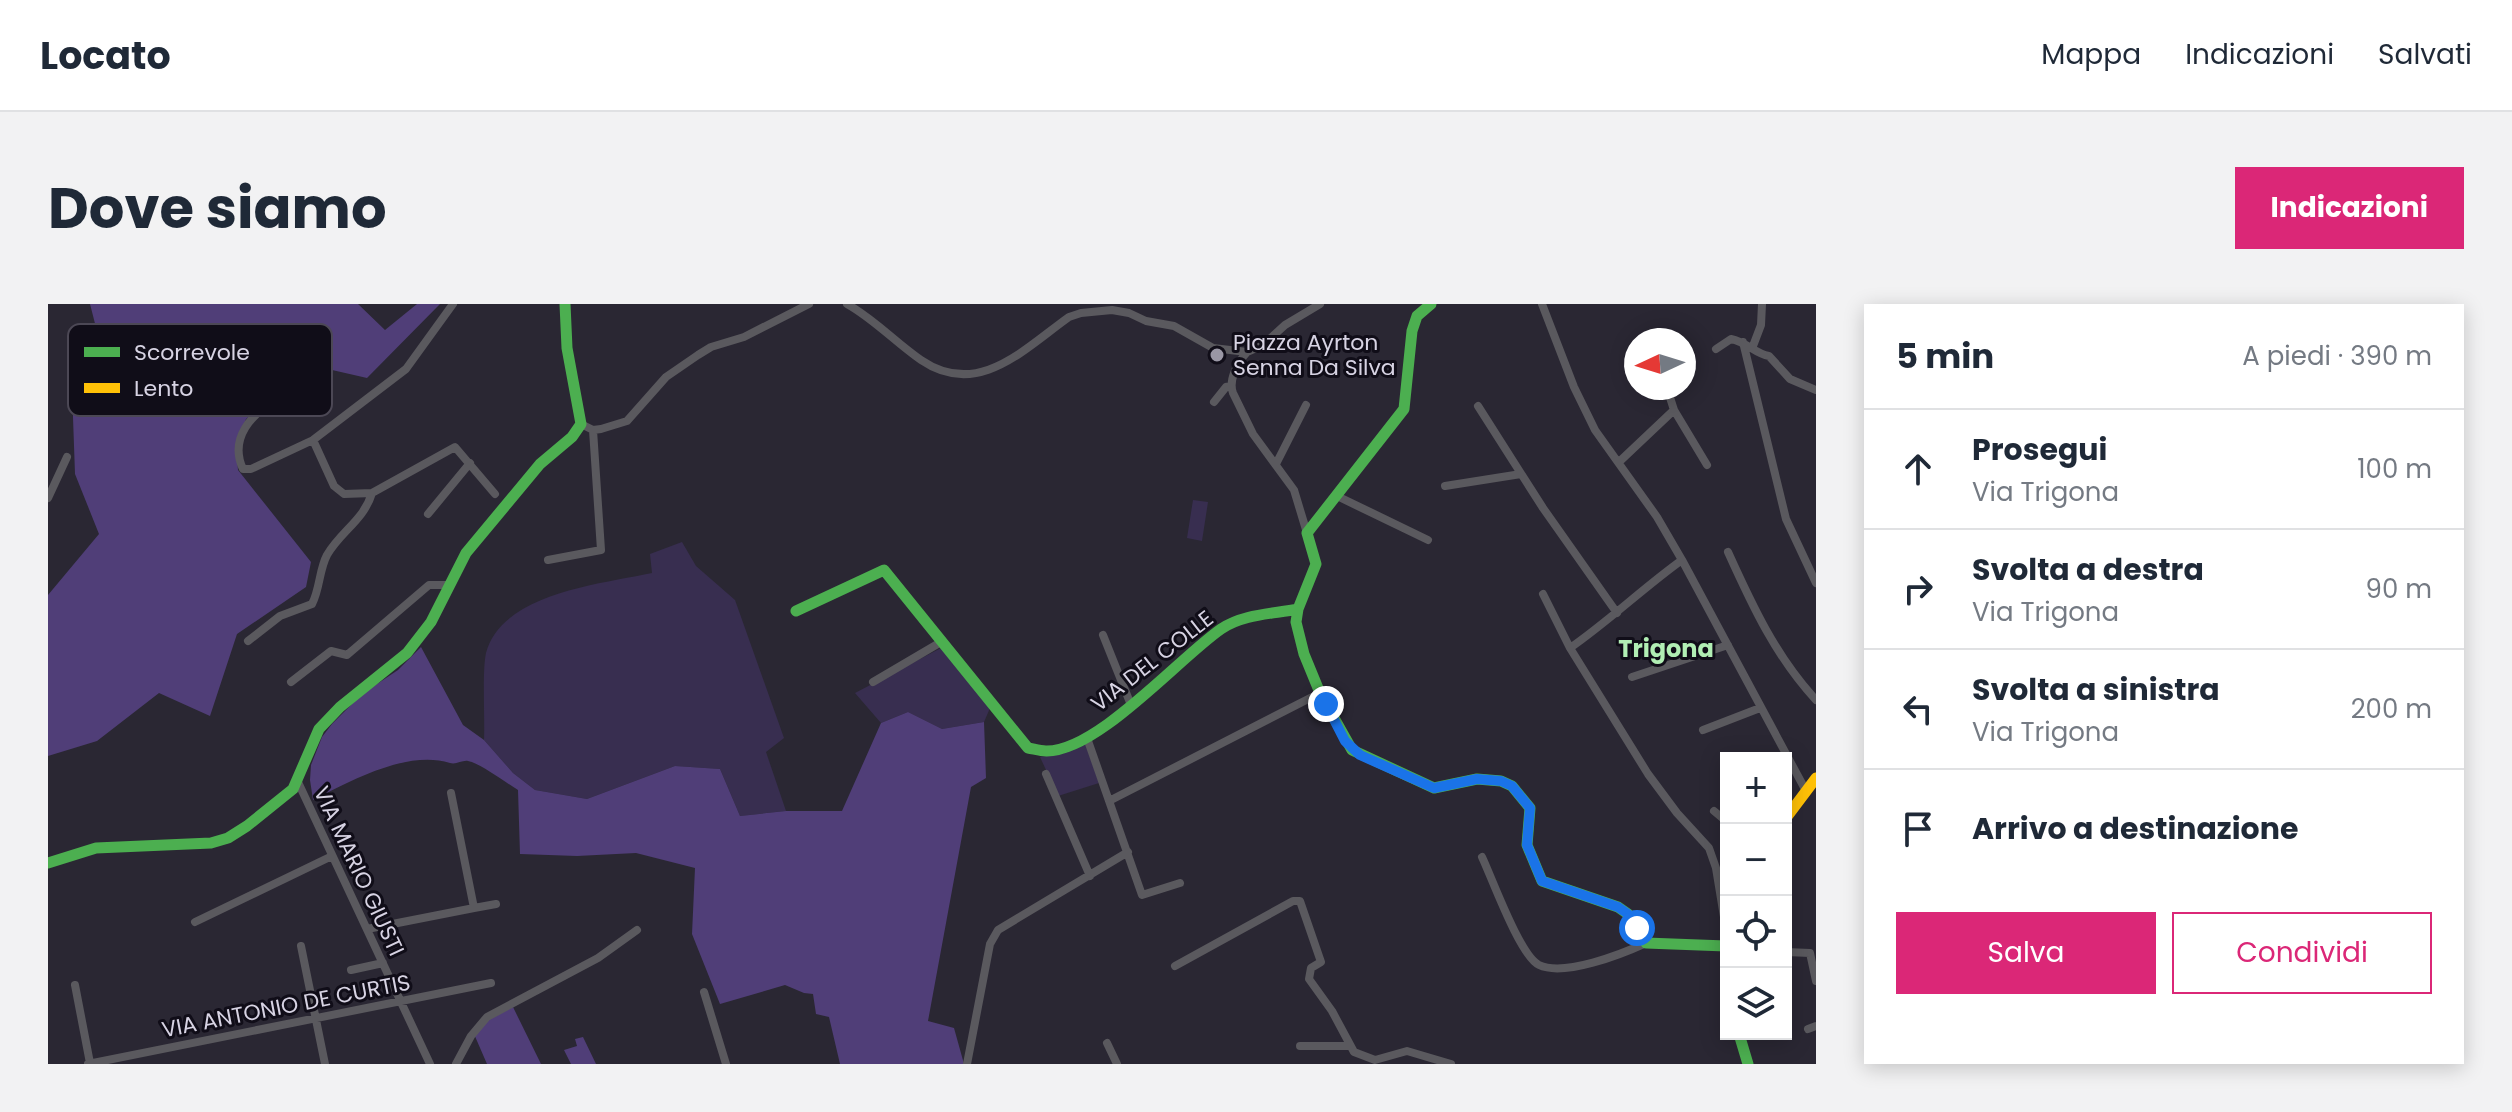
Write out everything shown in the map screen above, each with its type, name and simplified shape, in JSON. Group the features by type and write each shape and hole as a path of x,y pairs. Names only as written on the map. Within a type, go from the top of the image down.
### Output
{"street":[{"path":"254,416 238,445 241,467 251,469 313,440 406,369 453,304"},
{"path":"548,560 601,550 587,427 567,348 565,304"},
{"path":"48,863 96,848 211,843 228,838 281,800 293,789 319,729 340,707 407,653 431,622 466,553 540,464 587,427 627,421 666,377 711,347 744,337 809,304"},
{"path":"847,304 865,314 920,360 954,374 980,374 1000,365 1069,317 1081,313 1112,310 1129,313 1146,321 1174,326 1213,348 1247,352 1263,345 1285,325 1320,304"},
{"path":"1307,533 1404,409 1412,331 1417,316 1431,304"},
{"path":"1542,304 1574,387 1595,430 1682,560 1806,791"},
{"path":"1762,304 1761,325 1748,344 1786,519 1816,583"},
{"path":"1716,349 1731,339 1748,344 1761,355 1774,360 1790,379 1816,390"},
{"path":"1214,402 1230,386 1247,352"},
{"path":"1230,386 1253,434 1294,490 1316,564 1298,609 1298,633 1320,693 1345,741 1360,755 1434,788 1477,779 1501,781 1512,786 1530,808 1527,845 1542,881 1618,907 1628,914 1646,943"},
{"path":"1671,400 1707,465"},
{"path":"1276,464 1306,405"},
{"path":"1480,410 1617,613"},
{"path":"1619,462 1674,410"},
{"path":"313,440 339,490 350,495 372,493 455,447 495,494"},
{"path":"48,498 67,457"},
{"path":"428,514 470,463"},
{"path":"1445,486 1521,474"},
{"path":"248,641 280,616 312,604 326,556 362,515 372,493"},
{"path":"1337,496 1428,540"},
{"path":"1728,552 1754,610 1777,651 1816,700"},
{"path":"1570,648 1682,560"},
{"name":"VIA DEL COLLE","path":"796,611 884,570 1034,752 1062,749 1087,738 1167,679 1221,629 1247,618 1298,609"},
{"path":"291,682 331,651 347,655 429,585 448,585"},
{"path":"1543,594 1570,648 1648,774 1677,813 1709,848 1721,896"},
{"path":"1103,635 1131,705"},
{"path":"873,682 941,642"},
{"path":"1632,677 1728,645"},
{"path":"1109,801 1320,693"},
{"path":"1703,730 1760,708"},
{"path":"1087,738 1142,895 1180,883"},
{"path":"1046,774 1090,876"},
{"path":"1792,810 1816,778"},
{"name":"VIA MARIO GIUSTI","path":"297,780 430,1064"},
{"path":"451,793 474,908"},
{"path":"1714,811 1720,816"},
{"path":"967,1064 993,937 998,930 1128,852"},
{"path":"195,922 332,856"},
{"path":"1482,857 1522,946 1539,965 1553,969 1581,964 1646,943 1720,946"},
{"path":"1175,966 1293,901 1300,901 1321,962 1311,968 1309,979 1332,1011 1354,1052 1368,1059 1383,1059 1407,1051 1451,1064"},
{"path":"367,929 496,904"},
{"path":"456,1064 471,1036 487,1017 598,958 637,930"},
{"path":"301,946 325,1064"},
{"path":"1792,952 1810,953 1816,981"},
{"path":"351,970 383,963"},
{"name":"VIA ANTONIO DE CURTIS","path":"89,1064 491,983"},
{"path":"75,985 89,1064"},
{"path":"704,992 726,1064"},
{"path":"1741,1040 1748,1064"},
{"path":"1107,1043 1117,1064"},
{"path":"1300,1046 1349,1046"}],"shaded area":[{"path":"90,304 358,304 385,330 417,304 440,304 367,378 332,370 332,324 95,324"},
{"path":"73,416 250,416 236,445 238,470 311,562 306,587 237,634 210,716 159,693 97,741 48,756 48,595 99,534 75,474"},
{"path":"1193,500 1208,502 1202,541 1187,538"},
{"path":"682,542 696,566 735,600 784,738 766,752 786,811 740,816 720,769 675,766 587,799 535,790 513,773 484,740 486,653 496,633 512,617 532,604 581,587 652,573 650,554"},
{"path":"421,647 463,725 484,740 513,773 535,790 587,799 675,766 720,769 740,816 786,811 842,811 881,723 908,712 942,729 984,722 986,778 971,787 928,1021 954,1028 964,1064 840,1064 829,1017 816,1014 813,994 785,985 720,1004 692,934 695,868 636,853 577,856 520,854 518,790 473,763 416,760 398,764 362,776 313,800 311,765 322,737 362,694 398,670"},
{"path":"941,648 990,708 984,722 942,729 908,712 881,723 855,693"},
{"path":"1085,743 1099,783 1058,796 1040,757 1060,754"},
{"path":"513,1007 541,1064 487,1064 474,1034 486,1021"},
{"path":"583,1037 596,1064 571,1064 564,1050 577,1046 575,1039"}],"traffic: fast":[{"path":"48,863 96,848 211,843 228,838 293,789 319,729 340,707 407,653 431,622 466,553 540,464 572,437 581,424 567,348 565,304"},
{"path":"796,611 884,570 1028,748 1046,751 1066,747 1089,736 1137,701 1221,629 1248,617 1298,609 1316,564 1307,533 1404,409 1412,331 1417,316 1431,304"},
{"path":"1298,609 1296,622 1304,654 1320,693 1352,750 1434,788 1477,779 1501,781 1512,786 1530,808 1527,845 1542,881 1618,907 1628,914 1646,943 1720,946"},
{"path":"1741,1040 1748,1064"}],"traffic: slow":[{"path":"1792,810 1816,778"}],"place":[{"name":"Piazza Ayrton Senna Da Silva","path":"1217,355"}],"district":[{"name":"Trigona","path":"1666,648"}],"route":[{"path":"1326,704 1352,750 1427,785 1444,787 1477,779 1501,781 1512,786 1530,808 1527,845 1542,881 1618,907 1628,914 1637,928"}]}
